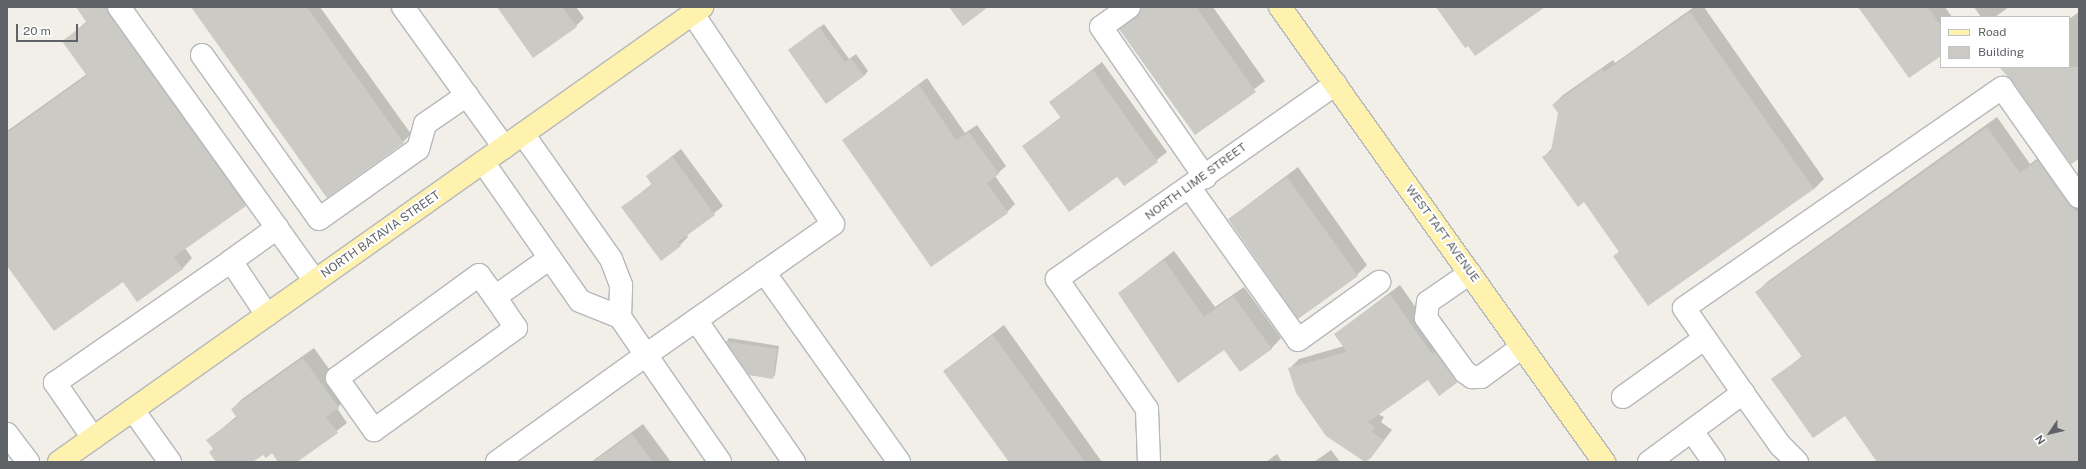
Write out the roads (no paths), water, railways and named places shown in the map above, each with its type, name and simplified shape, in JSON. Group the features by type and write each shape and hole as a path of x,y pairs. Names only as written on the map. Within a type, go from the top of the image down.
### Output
{"main road":[{"name":"WEST TAFT AVENUE","path":"1280,7 1604,462"},
{"name":"NORTH BATAVIA STREET","path":"59,462 698,10"}],"street":[{"path":"119,7 315,281"},
{"path":"403,7 504,147"},
{"path":"1129,7 1101,27 1298,340 1380,282"},
{"path":"497,462 833,224 698,10"},
{"path":"202,55 318,219 418,149 425,124 467,95"},
{"name":"NORTH LIME STREET","path":"1149,462 1147,409 1057,279 1198,182 1335,84"},
{"path":"1797,462 1780,445 1684,308 2002,88 2079,197"},
{"path":"523,134 611,259 621,284 620,317"},
{"path":"483,162 580,301 620,317 720,462"},
{"path":"93,438 55,383 277,228"},
{"path":"495,297 550,258"},
{"path":"231,261 267,315"},
{"path":"764,272 899,462"},
{"path":"1470,273 1428,302 1426,318 1465,372 1472,377 1481,377 1522,347"},
{"path":"479,275 495,297 516,328 374,430 337,378 479,275"},
{"path":"696,320 794,462"},
{"path":"1623,397 1705,338"},
{"path":"1649,462 1744,393"},
{"path":"133,410 170,462"},
{"path":"1692,431 1714,462"},
{"path":"7,434 28,462"}]}
